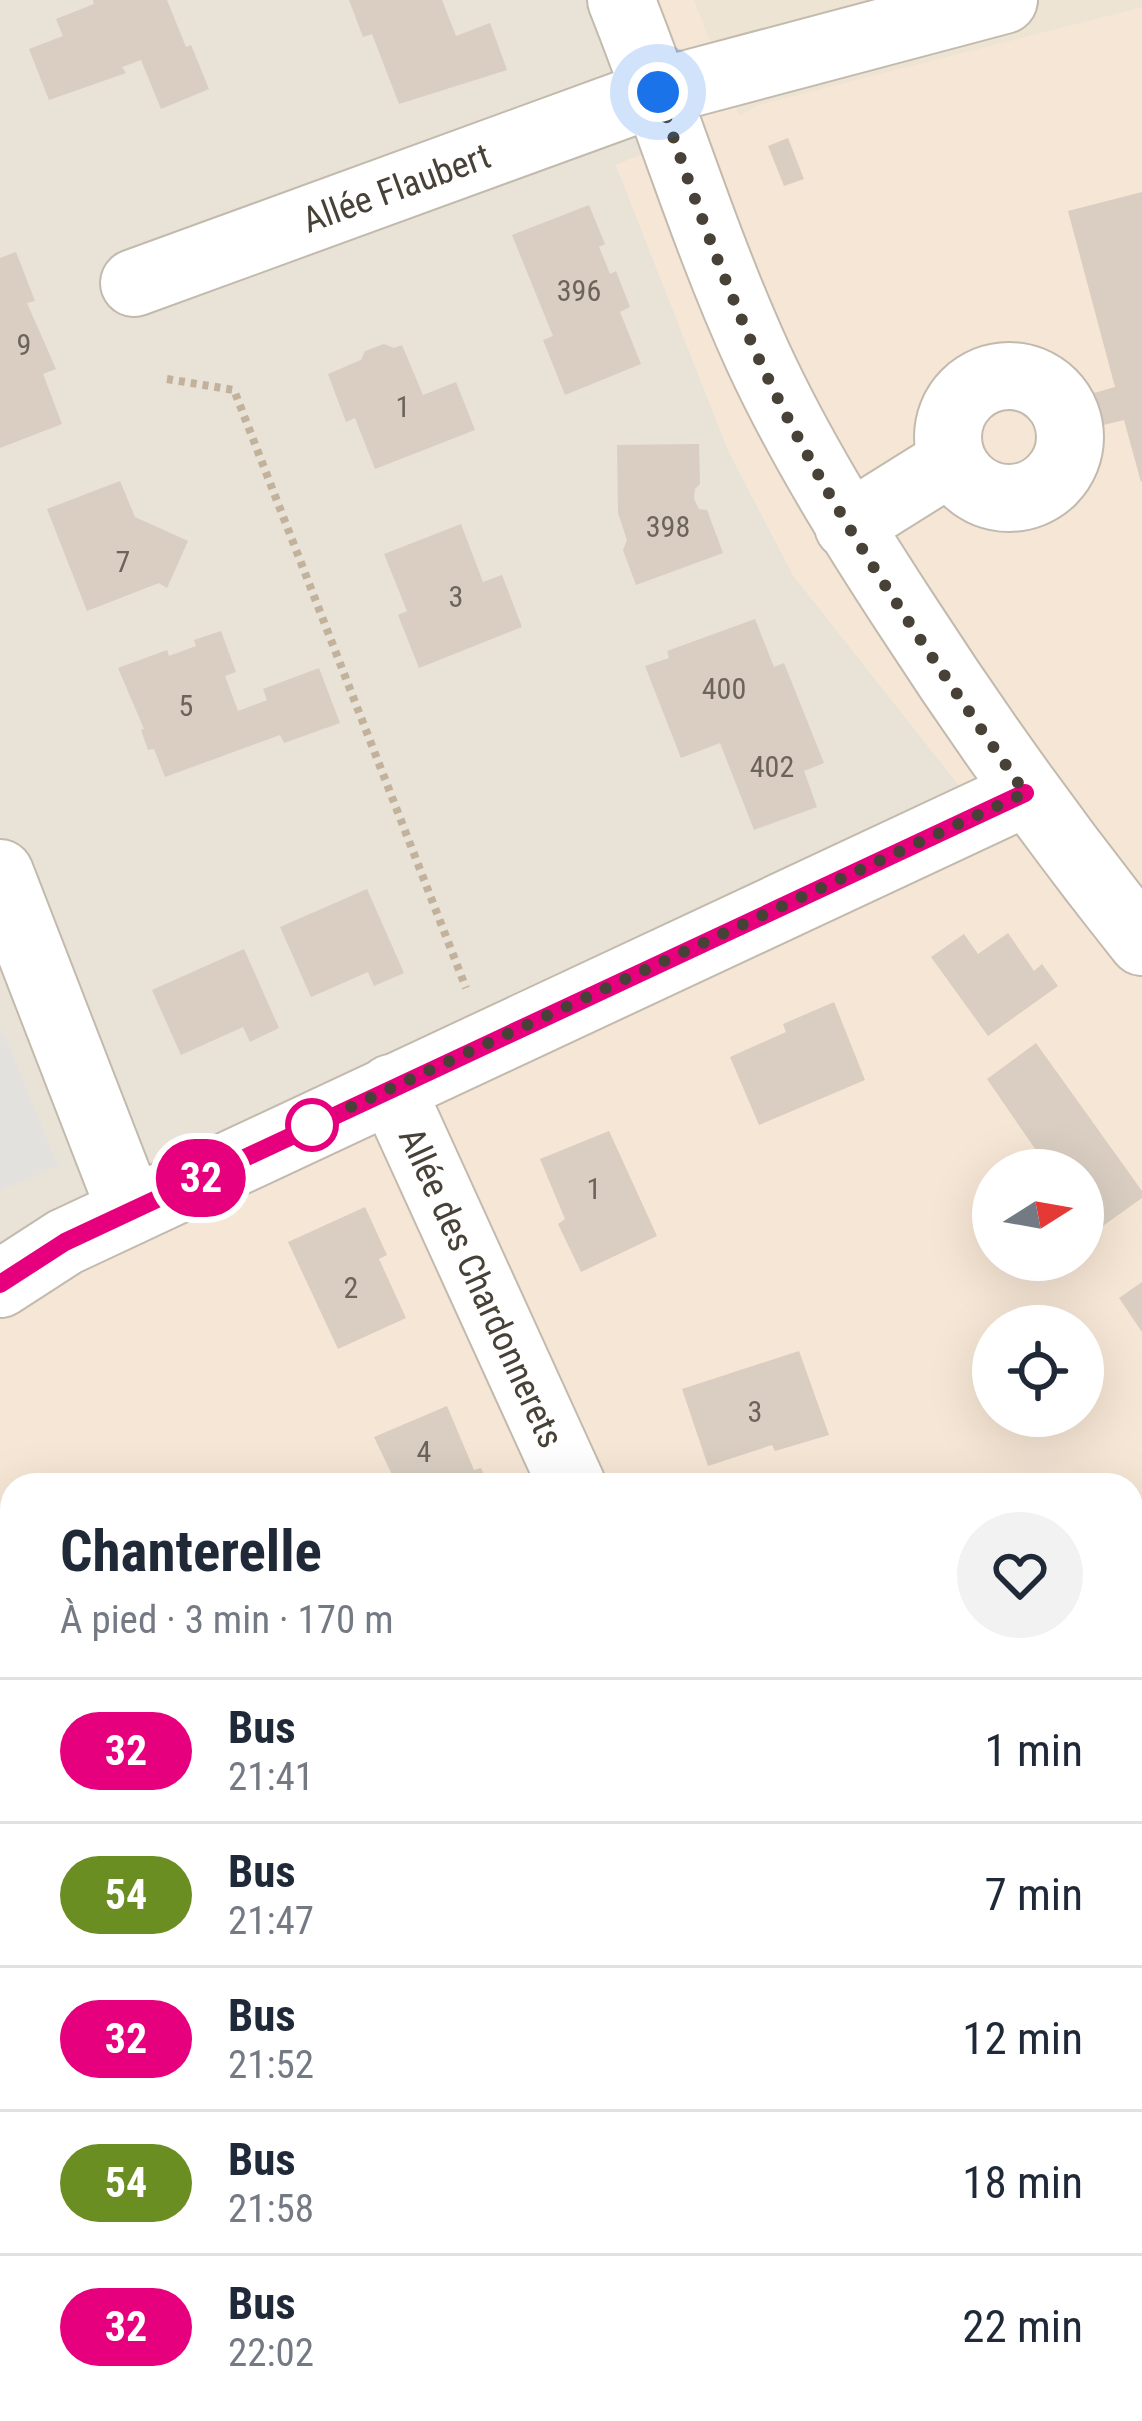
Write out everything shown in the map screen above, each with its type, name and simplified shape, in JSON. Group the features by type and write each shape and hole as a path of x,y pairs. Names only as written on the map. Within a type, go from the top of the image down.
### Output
{"street":[{"path":"621,0 712,249 759,358 848,526 1025,793 1142,942"},
{"name":"Allée Flaubert","path":"134,283 658,92 1004,0"},
{"path":"848,526 952,461"},
{"path":"0,1284 65,1242 1025,793"},
{"path":"0,873 131,1211"},
{"name":"Allée des Chardonnerets","path":"391,1088 567,1473"},
{"path":"0,1262 65,1242"}],"path":[{"path":"167,379 234,390 488,1046"}],"shaded area":[{"path":"0,0 694,0 739,116 616,165 729,452 793,575 1142,1017 1131,1473 1050,1473 0,1318"},
{"path":"623,0 1142,0 1142,1473 0,1473 0,1258 980,812 793,575 729,452 616,165 676,140"},
{"path":"694,0 1142,0 1142,7 759,105 739,116"},
{"path":"0,1033 58,1166 0,1190"}],"building":[{"path":"93,0 167,0 209,89 161,109 141,60 122,67 126,73 49,100 29,49 63,36 56,19 94,4"},
{"path":"349,0 442,0 456,36 490,23 507,70 399,104 372,34 363,37"},
{"path":"788,138 804,179 784,186 768,146"},
{"path":"1142,192 1141,482 1124,420 1095,427 1087,395 1115,387 1068,211"},
{"path":"589,205 605,244 599,247 610,274 616,271 630,307 620,312 641,364 565,395 543,340 553,336 512,235"},
{"path":"16,252 35,301 27,303 56,369 43,374 62,424 0,448 0,258"},
{"path":"384,344 402,345 423,395 456,382 475,430 375,469 355,418 346,422 328,374"},
{"path":"699,444 700,484 694,499 699,509 707,510 723,553 636,585 623,550 627,540 618,513 617,445"},
{"path":"120,481 135,517 188,541 167,588 159,583 87,611 47,509"},
{"path":"461,524 483,582 502,575 522,627 419,668 398,615 407,611 384,554"},
{"path":"755,619 774,667 784,663 824,763 804,771 817,807 754,830 720,743 681,758 645,666 669,658 667,651"},
{"path":"221,631 236,672 225,676 238,711 267,700 263,689 319,668 340,723 284,743 280,735 165,777 154,749 148,750 118,668 167,650 169,656"},
{"path":"367,889 404,973 374,986 368,972 311,997 280,927"},
{"path":"1008,933 1034,971 1042,964 1058,986 988,1036 931,957 964,934 978,954"},
{"path":"244,949 279,1028 250,1042 243,1027 181,1055 152,990"},
{"path":"834,1002 865,1080 759,1125 730,1057 786,1032 783,1024"},
{"path":"1036,1043 1142,1191 1142,1198 1104,1225 1104,1149 1035,1149 987,1079"},
{"path":"609,1131 657,1236 581,1272 558,1224 565,1219 540,1159"},
{"path":"365,1207 387,1255 379,1259 406,1318 338,1349 288,1242"},
{"path":"1142,1282 1142,1332 1119,1298"},
{"path":"799,1351 829,1435 775,1451 772,1445 708,1466 682,1389"},
{"path":"447,1406 474,1470 481,1468 483,1473 391,1473 374,1437"}],"bus line":[{"name":"32","path":"0,1284 65,1242 1025,793"}],"route":[{"path":"312,1125 1025,793 848,526 808,455 712,249 658,92"}]}
